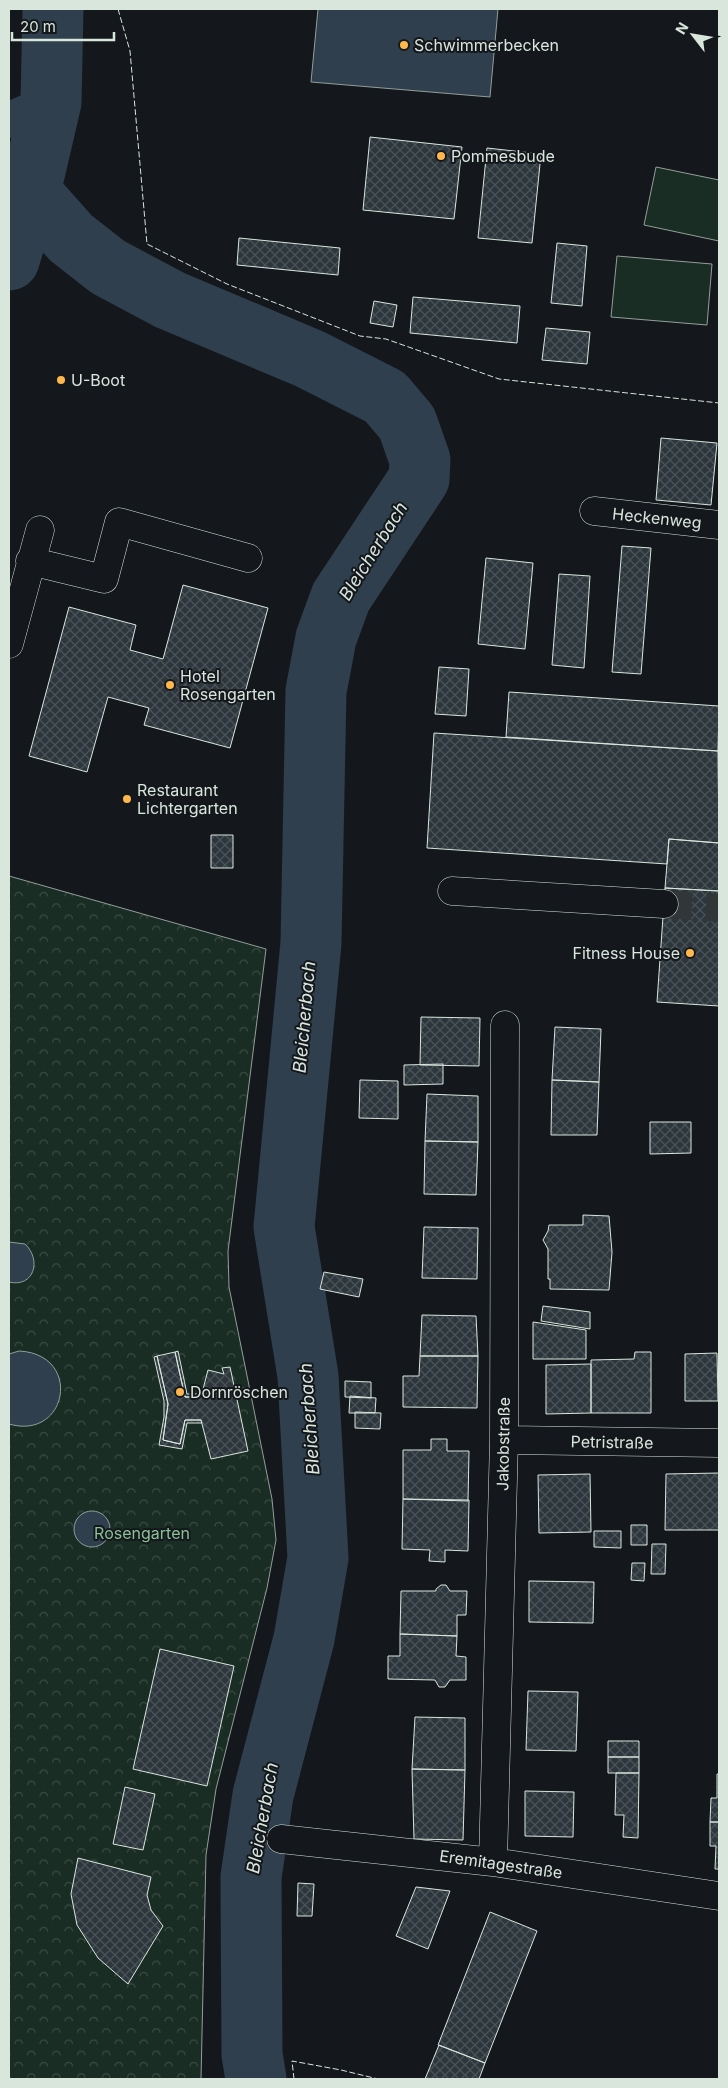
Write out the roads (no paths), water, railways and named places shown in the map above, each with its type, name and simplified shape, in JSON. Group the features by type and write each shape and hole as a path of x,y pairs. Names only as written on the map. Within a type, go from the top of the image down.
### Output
{"street":[{"name":"Heckenweg","path":"594,511 719,525"},
{"path":"30,561 104,579 119,522 248,558"},
{"path":"9,644 30,561 40,530"},
{"path":"452,891 664,904"},
{"name":"Jakobstraße","path":"493,1862 504,1440 505,1025"},
{"name":"Petristraße","path":"504,1440 719,1443"},
{"name":"Eremitagestraße","path":"281,1839 493,1862 719,1896"}],"water":[{"name":"Schwimmerbecken","path":"318,9 498,9 490,97 311,82"},
{"path":"9,1242 25,1244 33,1258 34,1265 30,1277 18,1283 9,1282"},
{"path":"19,1351 39,1356 53,1366 60,1380 60,1395 55,1409 44,1420 29,1426 9,1424 9,1354"},
{"path":"92,1511 99,1512 105,1516 109,1522 109,1536 105,1542 99,1546 92,1547 85,1546 79,1542 75,1536 74,1529 75,1522 79,1516 85,1512"}],"waterway":[{"path":"9,260 30,192 51,102 53,9"},
{"path":"9,120 51,102"},
{"name":"Bleicherbach","path":"30,192 71,238 108,267 170,300 310,359 385,397 407,423 420,460 419,479 341,597 326,638 316,691 311,943 284,1227 308,1376 318,1558 304,1639 263,1795 251,1877 252,2054 256,2079"}],"tunnel":[{"path":"664,904 719,908"}],"place":[{"name":"Schwimmerbecken","path":"404,45"},
{"name":"Pommesbude","path":"441,156"},
{"name":"U-Boot","path":"61,380"},
{"name":"Hotel Rosengarten","path":"170,685"},
{"name":"Restaurant Lichtergarten","path":"127,799"},
{"name":"Fitness House","path":"690,953"},
{"name":"Dornröschen","path":"180,1392"}],"park label":[{"name":"Rosengarten","path":"142,1533"}]}
